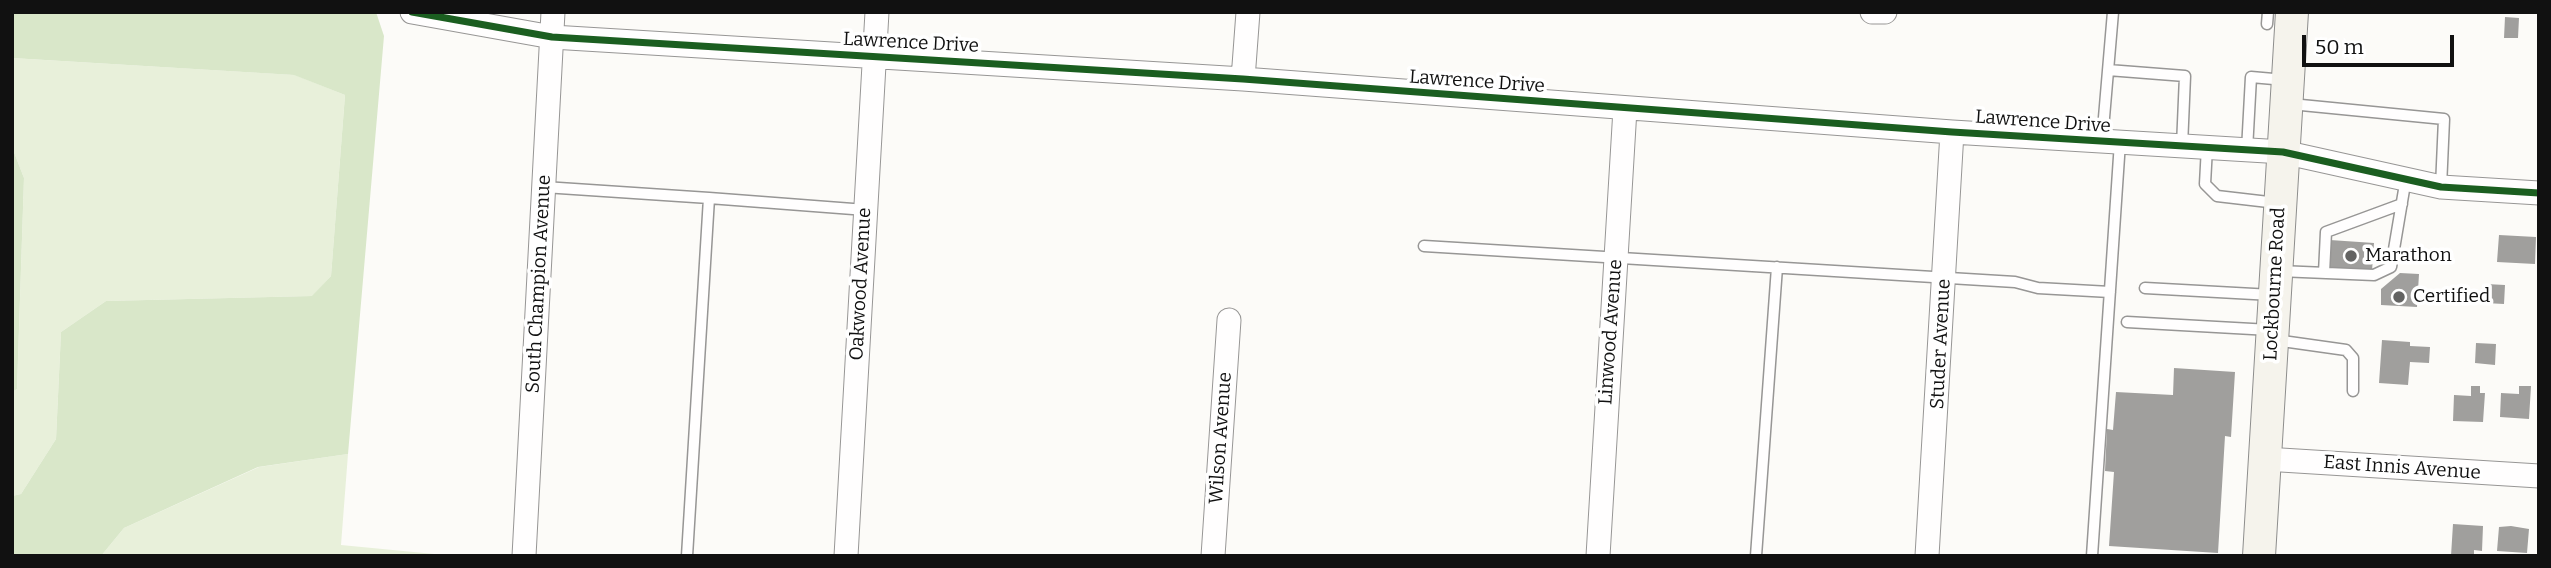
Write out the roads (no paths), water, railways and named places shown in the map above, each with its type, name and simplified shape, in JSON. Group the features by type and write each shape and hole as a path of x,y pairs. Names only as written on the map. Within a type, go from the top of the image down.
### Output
{"main road":[{"name":"Lockbourne Road","path":"2259,556 2287,92 2276,16"}],"street":[{"name":"Lawrence Drive","path":"412,12 552,37 1243,79 1952,132 2283,152 2441,187 2539,193"},
{"name":"South Champion Avenue","path":"524,556 553,12"},
{"name":"Oakwood Avenue","path":"846,556 877,12"},
{"path":"1243,79 1248,12"},
{"path":"1872,12 1885,13"},
{"name":"Linwood Avenue","path":"1598,556 1625,109"},
{"name":"Studer Avenue","path":"1927,556 1952,132"},
{"name":"Wilson Avenue","path":"1213,556 1229,320"},
{"name":"East Innis Avenue","path":"2265,459 2539,476"}],"lane":[{"path":"2092,556 2110,292 2111,142 2108,70 2113,12"},
{"path":"2108,70 2185,76 2182,146"},
{"path":"2246,150 2251,77 2287,92 2444,120 2441,187"},
{"path":"2207,147 2205,184 2217,197 2280,203"},
{"path":"2145,288 2275,283 2324,273 2374,275 2391,267 2406,178"},
{"path":"544,187 866,210"},
{"path":"687,556 709,198"},
{"path":"2324,273 2326,232 2402,204"},
{"path":"1424,246 1944,278 2110,292"},
{"path":"1756,556 1777,267"},
{"path":"2127,322 2272,335 2346,350 2354,358 2353,391"}],"place":[{"name":"Marathon","path":"2351,256"},
{"name":"Certified","path":"2399,297"}]}
